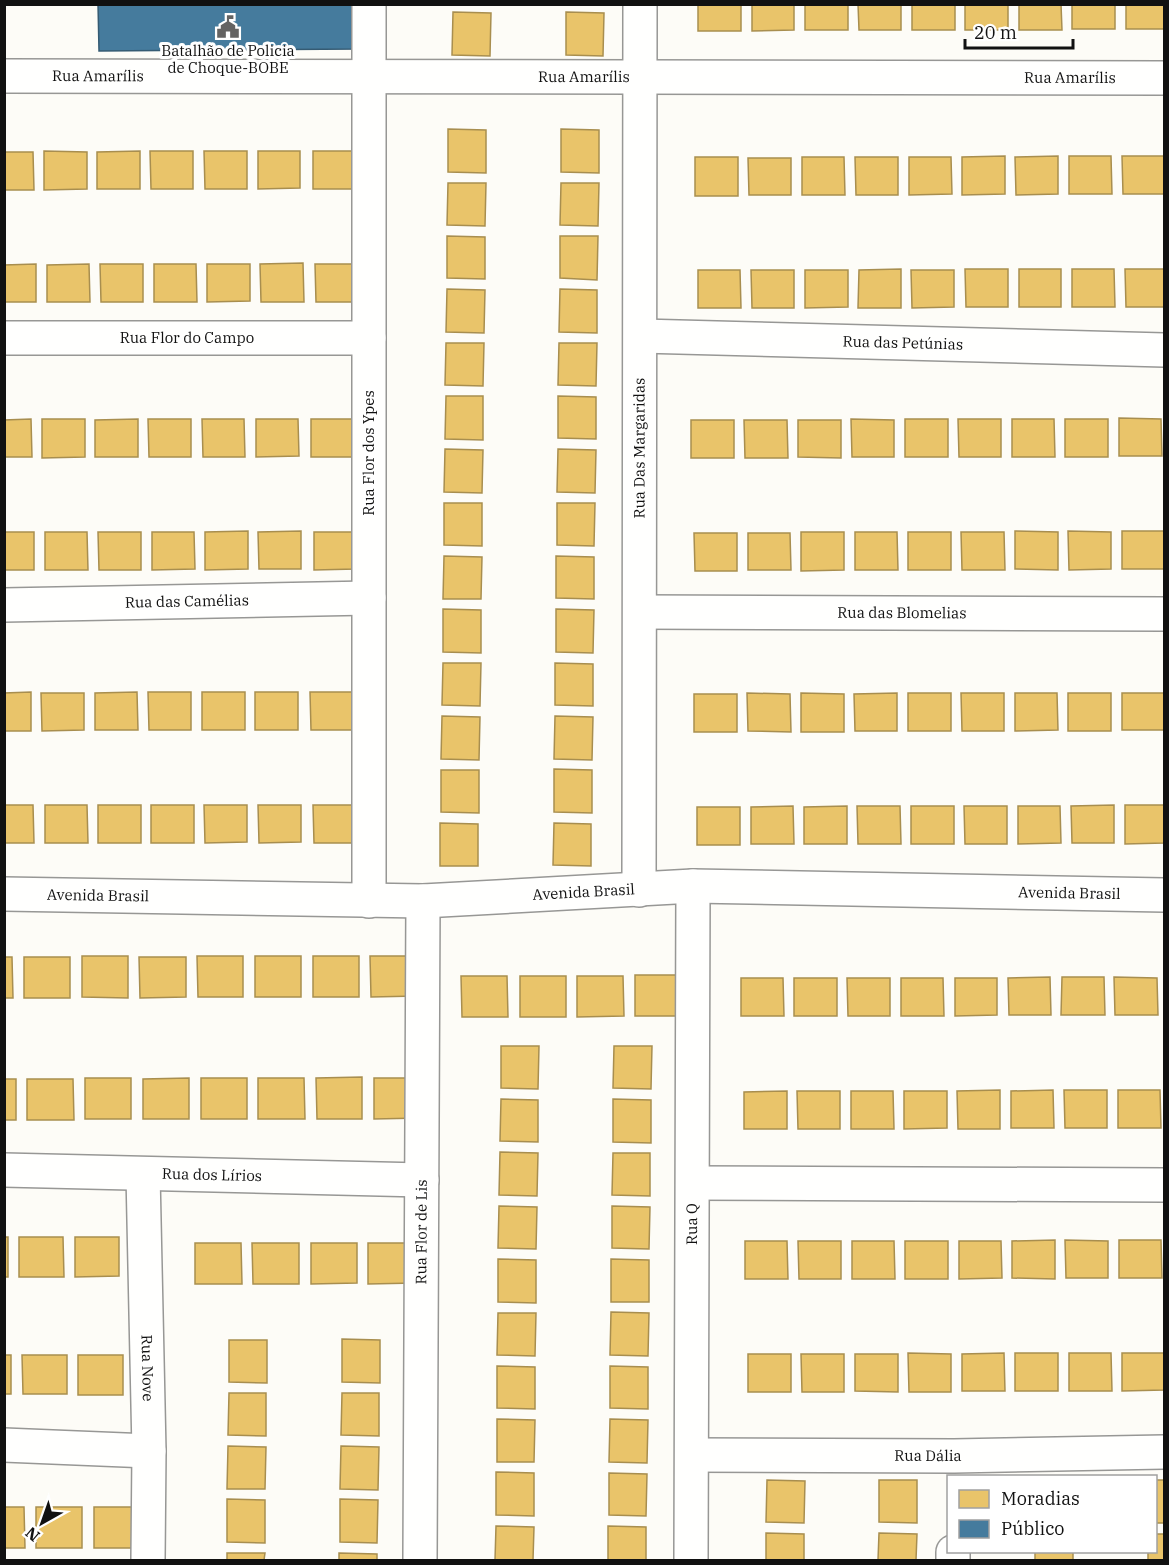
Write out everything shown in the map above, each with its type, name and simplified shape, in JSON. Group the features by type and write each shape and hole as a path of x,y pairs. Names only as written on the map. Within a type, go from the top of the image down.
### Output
{"street":[{"name":"Rua Flor dos Ypes","path":"369,4 369,901"},
{"name":"Rua Das Margaridas","path":"639,890 640,4"},
{"name":"Rua Amarílis","path":"4,76 1164,78"},
{"name":"Rua das Petúnias","path":"641,336 1164,350"},
{"name":"Rua Flor do Campo","path":"4,338 369,338"},
{"name":"Rua das Camélias","path":"4,605 369,598"},
{"name":"Rua das Blomelias","path":"640,612 1164,614"},
{"name":"Avenida Brasil","path":"4,894 423,901 693,886 1164,895"},
{"name":"Rua Q","path":"691,1560 693,886"},
{"name":"Rua Flor de Lis","path":"420,1560 423,901"},
{"name":"Rua dos Lírios","path":"4,1170 422,1180"},
{"name":"Rua Nove","path":"143,1174 149,1451 148,1560"},
{"path":"693,1183 1164,1185"},
{"path":"4,1445 149,1451"},
{"name":"Rua Dália","path":"692,1455 954,1466 1164,1452"}],"building: Moradias":[{"path":"698,4 741,4 741,31 698,31"},
{"path":"752,4 794,4 794,30 752,31"},
{"path":"805,4 848,4 848,30 805,30"},
{"path":"858,4 901,4 901,30 859,30"},
{"path":"912,4 955,4 955,30 912,30"},
{"path":"965,4 1008,4 1008,30 965,30"},
{"path":"1019,4 1061,4 1062,30 1019,30"},
{"path":"1072,4 1115,4 1115,29 1072,29"},
{"path":"1126,4 1164,4 1164,29 1126,29"},
{"path":"453,12 491,13 490,56 452,55"},
{"path":"566,12 604,13 603,56 566,55"},
{"path":"448,129 486,130 486,173 448,172"},
{"path":"561,129 599,130 599,173 561,172"},
{"path":"44,151 87,152 87,189 44,190"},
{"path":"140,151 140,189 97,189 97,152"},
{"path":"150,151 193,151 193,189 151,189"},
{"path":"204,151 247,151 247,189 205,189"},
{"path":"258,151 300,151 300,188 258,189"},
{"path":"313,151 356,151 356,189 313,189"},
{"path":"4,152 33,152 34,190 4,190"},
{"path":"1005,156 1005,194 962,195 962,157"},
{"path":"1058,156 1058,194 1016,195 1015,157"},
{"path":"1069,156 1111,156 1112,194 1069,194"},
{"path":"1122,156 1164,156 1164,194 1123,194"},
{"path":"695,157 738,157 738,196 695,196"},
{"path":"802,157 844,157 845,195 802,195"},
{"path":"855,157 898,157 898,195 856,195"},
{"path":"909,157 951,157 952,194 909,195"},
{"path":"748,158 791,158 791,195 749,195"},
{"path":"448,183 486,183 485,226 447,225"},
{"path":"561,183 599,183 598,226 560,225"},
{"path":"447,236 485,237 485,279 447,278"},
{"path":"560,236 598,236 597,280 560,278"},
{"path":"303,263 304,302 261,302 260,264"},
{"path":"36,264 36,302 4,302 4,265"},
{"path":"89,264 90,302 47,302 47,265"},
{"path":"100,264 143,264 143,302 101,302"},
{"path":"154,264 196,264 197,302 154,302"},
{"path":"207,264 250,264 250,301 207,302"},
{"path":"315,264 358,264 358,302 316,302"},
{"path":"901,269 901,308 858,308 859,270"},
{"path":"965,269 1008,269 1008,307 966,307"},
{"path":"1019,269 1061,269 1061,307 1019,307"},
{"path":"1072,269 1114,269 1115,307 1072,307"},
{"path":"1125,269 1164,269 1164,307 1126,307"},
{"path":"698,270 740,270 741,308 698,308"},
{"path":"751,270 794,270 794,308 752,308"},
{"path":"805,270 848,270 848,307 805,308"},
{"path":"911,270 954,270 954,307 912,308"},
{"path":"447,289 485,290 484,333 446,332"},
{"path":"560,289 597,290 597,333 559,332"},
{"path":"446,343 484,343 483,386 445,385"},
{"path":"559,343 597,343 596,386 558,385"},
{"path":"446,396 483,396 483,440 445,439"},
{"path":"558,396 596,397 596,439 558,438"},
{"path":"1119,418 1161,419 1162,456 1119,456"},
{"path":"31,419 32,457 4,457 4,420"},
{"path":"42,419 85,419 85,457 42,458"},
{"path":"138,419 138,457 95,457 95,420"},
{"path":"148,419 191,419 191,457 149,457"},
{"path":"202,419 244,419 245,457 203,457"},
{"path":"256,419 298,419 299,456 256,457"},
{"path":"311,419 353,419 354,457 311,457"},
{"path":"851,419 894,420 894,457 852,457"},
{"path":"905,419 948,419 948,457 905,457"},
{"path":"958,419 1001,419 1001,457 959,457"},
{"path":"1012,419 1054,419 1055,457 1012,457"},
{"path":"1065,419 1108,419 1108,457 1065,457"},
{"path":"691,420 734,420 734,458 691,458"},
{"path":"744,420 787,420 788,458 745,458"},
{"path":"798,420 841,420 841,458 798,457"},
{"path":"445,449 483,450 482,493 444,492"},
{"path":"558,449 596,450 595,493 557,492"},
{"path":"444,503 482,503 482,546 444,545"},
{"path":"557,503 595,503 594,546 557,545"},
{"path":"248,531 248,569 205,570 205,532"},
{"path":"301,531 301,569 259,569 258,532"},
{"path":"1015,531 1058,532 1058,570 1015,569"},
{"path":"1068,531 1111,532 1111,569 1069,570"},
{"path":"1122,531 1164,531 1164,569 1122,569"},
{"path":"4,532 34,532 34,570 4,570"},
{"path":"45,532 87,532 88,570 45,570"},
{"path":"98,532 141,532 141,570 99,570"},
{"path":"152,532 194,532 195,569 152,570"},
{"path":"314,532 356,532 356,569 314,570"},
{"path":"801,532 844,532 844,570 801,571"},
{"path":"855,532 897,532 898,570 855,570"},
{"path":"908,532 951,532 951,570 908,570"},
{"path":"961,532 1004,532 1005,570 962,570"},
{"path":"694,533 737,533 737,571 695,571"},
{"path":"748,533 790,533 791,570 748,570"},
{"path":"444,556 482,557 481,599 443,599"},
{"path":"556,556 594,557 594,599 556,598"},
{"path":"443,609 481,610 481,653 443,652"},
{"path":"556,609 594,610 593,653 556,652"},
{"path":"443,663 481,663 480,706 442,705"},
{"path":"555,663 593,664 593,706 555,705"},
{"path":"31,692 31,731 4,731 4,693"},
{"path":"137,692 138,730 95,730 95,693"},
{"path":"148,692 191,692 191,730 149,730"},
{"path":"202,692 245,692 245,730 202,730"},
{"path":"255,692 298,692 298,730 255,730"},
{"path":"310,692 353,692 353,730 311,730"},
{"path":"41,693 84,693 84,730 42,731"},
{"path":"747,693 790,694 791,732 748,731"},
{"path":"801,693 844,694 844,732 801,732"},
{"path":"897,693 897,731 855,731 854,694"},
{"path":"908,693 951,693 951,731 908,731"},
{"path":"961,693 1004,693 1004,731 962,731"},
{"path":"1015,693 1057,693 1058,730 1015,731"},
{"path":"1068,693 1111,693 1111,731 1068,731"},
{"path":"1122,693 1164,693 1164,730 1122,730"},
{"path":"694,694 737,694 737,732 694,732"},
{"path":"442,716 480,717 479,760 441,759"},
{"path":"555,716 593,717 592,760 554,759"},
{"path":"554,769 592,770 592,813 554,812"},
{"path":"441,770 479,770 479,813 441,812"},
{"path":"4,805 33,805 34,843 4,843"},
{"path":"45,805 87,805 88,843 45,843"},
{"path":"98,805 141,805 141,843 98,843"},
{"path":"151,805 194,805 194,843 151,843"},
{"path":"204,805 247,805 247,842 205,843"},
{"path":"258,805 301,805 301,842 259,843"},
{"path":"313,805 356,805 356,843 314,843"},
{"path":"1114,805 1114,843 1072,843 1071,806"},
{"path":"1125,805 1164,805 1164,843 1125,844"},
{"path":"793,806 794,844 751,844 751,807"},
{"path":"847,806 847,844 804,844 804,807"},
{"path":"857,806 900,806 901,844 858,844"},
{"path":"911,806 954,806 954,844 911,844"},
{"path":"964,806 1007,806 1007,844 965,844"},
{"path":"1018,806 1060,806 1061,843 1018,844"},
{"path":"697,807 740,807 740,845 697,845"},
{"path":"440,823 478,824 478,866 440,866"},
{"path":"554,823 591,824 591,866 553,865"},
{"path":"82,956 128,956 128,998 82,997"},
{"path":"197,956 243,956 243,997 198,997"},
{"path":"255,956 301,956 301,997 255,997"},
{"path":"313,956 359,956 359,997 313,997"},
{"path":"370,956 417,956 417,996 371,997"},
{"path":"4,957 12,957 13,998 4,998"},
{"path":"24,957 70,957 70,998 24,998"},
{"path":"139,957 186,957 186,997 140,998"},
{"path":"635,975 681,975 681,1016 635,1016"},
{"path":"461,976 507,976 508,1017 462,1017"},
{"path":"520,976 566,976 566,1017 520,1017"},
{"path":"577,976 623,976 624,1016 577,1017"},
{"path":"1050,977 1051,1015 1009,1015 1008,978"},
{"path":"1062,977 1104,977 1105,1015 1061,1015"},
{"path":"1114,977 1157,978 1158,1015 1115,1015"},
{"path":"741,978 783,978 784,1016 741,1016"},
{"path":"794,978 837,978 837,1016 794,1016"},
{"path":"847,978 890,978 890,1016 848,1016"},
{"path":"901,978 943,978 944,1016 901,1016"},
{"path":"955,978 997,978 997,1015 955,1016"},
{"path":"501,1046 539,1046 538,1089 501,1088"},
{"path":"614,1046 652,1046 651,1089 613,1088"},
{"path":"362,1077 362,1119 317,1119 316,1078"},
{"path":"85,1078 131,1078 131,1119 85,1119"},
{"path":"189,1078 189,1119 143,1119 143,1079"},
{"path":"201,1078 247,1078 247,1119 201,1119"},
{"path":"258,1078 304,1078 305,1119 258,1119"},
{"path":"374,1078 420,1078 420,1118 374,1119"},
{"path":"4,1079 16,1079 16,1120 4,1120"},
{"path":"27,1079 73,1079 74,1120 27,1120"},
{"path":"1000,1090 1000,1129 958,1129 957,1091"},
{"path":"1053,1090 1054,1128 1011,1128 1011,1091"},
{"path":"1064,1090 1107,1090 1107,1128 1065,1128"},
{"path":"1118,1090 1160,1090 1161,1128 1118,1128"},
{"path":"787,1091 787,1129 744,1129 744,1092"},
{"path":"797,1091 840,1091 840,1129 798,1129"},
{"path":"851,1091 893,1091 894,1129 851,1129"},
{"path":"904,1091 947,1091 947,1128 904,1129"},
{"path":"501,1099 538,1100 538,1142 500,1141"},
{"path":"613,1099 651,1100 651,1143 613,1142"},
{"path":"500,1152 538,1153 537,1196 499,1195"},
{"path":"613,1153 650,1153 650,1196 612,1195"},
{"path":"499,1206 537,1207 536,1249 498,1248"},
{"path":"612,1206 650,1207 649,1249 612,1248"},
{"path":"4,1237 8,1237 8,1277 4,1277"},
{"path":"19,1237 63,1237 64,1277 19,1277"},
{"path":"75,1237 119,1237 119,1276 75,1277"},
{"path":"1055,1240 1055,1279 1012,1278 1012,1241"},
{"path":"1065,1240 1108,1241 1108,1278 1066,1278"},
{"path":"1119,1240 1161,1240 1162,1278 1119,1278"},
{"path":"745,1241 787,1241 788,1279 745,1279"},
{"path":"798,1241 841,1241 841,1279 799,1279"},
{"path":"852,1241 894,1241 895,1279 852,1279"},
{"path":"905,1241 948,1241 948,1279 905,1279"},
{"path":"959,1241 1001,1241 1002,1278 959,1279"},
{"path":"195,1243 241,1243 242,1284 195,1284"},
{"path":"252,1243 299,1243 299,1284 253,1284"},
{"path":"311,1243 357,1243 357,1283 311,1284"},
{"path":"368,1243 414,1243 415,1283 368,1284"},
{"path":"498,1259 536,1260 536,1303 498,1302"},
{"path":"611,1259 649,1260 649,1302 611,1302"},
{"path":"611,1312 649,1313 648,1356 610,1355"},
{"path":"498,1313 536,1313 535,1356 497,1355"},
{"path":"342,1339 380,1340 380,1383 342,1382"},
{"path":"229,1340 267,1340 267,1383 229,1382"},
{"path":"908,1353 951,1354 951,1392 909,1392"},
{"path":"1004,1353 1005,1391 962,1391 962,1354"},
{"path":"1015,1353 1058,1353 1058,1391 1015,1391"},
{"path":"1069,1353 1111,1353 1112,1391 1069,1391"},
{"path":"1122,1353 1164,1353 1164,1390 1122,1391"},
{"path":"748,1354 791,1354 791,1392 748,1392"},
{"path":"801,1354 844,1354 844,1392 802,1392"},
{"path":"855,1354 898,1354 898,1392 855,1391"},
{"path":"4,1355 11,1355 11,1394 4,1394"},
{"path":"22,1355 67,1355 67,1394 23,1394"},
{"path":"78,1355 123,1355 123,1395 78,1395"},
{"path":"497,1366 535,1367 535,1409 497,1408"},
{"path":"610,1366 648,1367 648,1409 610,1408"},
{"path":"229,1393 266,1393 266,1436 228,1435"},
{"path":"342,1393 379,1393 379,1436 341,1435"},
{"path":"497,1419 535,1420 534,1462 497,1462"},
{"path":"610,1419 648,1420 647,1463 609,1462"},
{"path":"228,1446 266,1447 265,1489 227,1489"},
{"path":"341,1446 379,1447 378,1490 340,1489"},
{"path":"496,1472 534,1473 534,1516 496,1515"},
{"path":"609,1473 647,1474 646,1516 609,1515"},
{"path":"767,1480 805,1481 804,1523 766,1522"},
{"path":"879,1480 917,1480 917,1523 879,1522"},
{"path":"1157,1480 1164,1480 1164,1523 1157,1523"},
{"path":"227,1499 265,1500 265,1543 227,1542"},
{"path":"340,1499 378,1500 377,1543 340,1542"},
{"path":"4,1507 24,1507 25,1548 4,1548"},
{"path":"36,1507 82,1507 82,1548 36,1548"},
{"path":"94,1507 140,1507 140,1548 94,1548"},
{"path":"496,1526 534,1527 533,1560 495,1560"},
{"path":"608,1526 646,1527 646,1560 608,1560"},
{"path":"766,1533 804,1534 804,1560 766,1560"},
{"path":"879,1533 917,1534 916,1560 878,1560"},
{"path":"1157,1534 1164,1534 1164,1560 1148,1560 1148,1553 1157,1553"},
{"path":"227,1553 265,1553 264,1560 227,1560"},
{"path":"339,1553 377,1554 377,1560 339,1560"},
{"path":"1035,1553 1073,1553 1073,1560 1035,1560"}],"building: Público":[{"name":"Batalhão de Policia de Choque-BOBE","path":"98,4 357,4 357,49 99,51"}],"place":[{"name":"Batalhão de Policia de Choque-BOBE","path":"228,27"}]}
